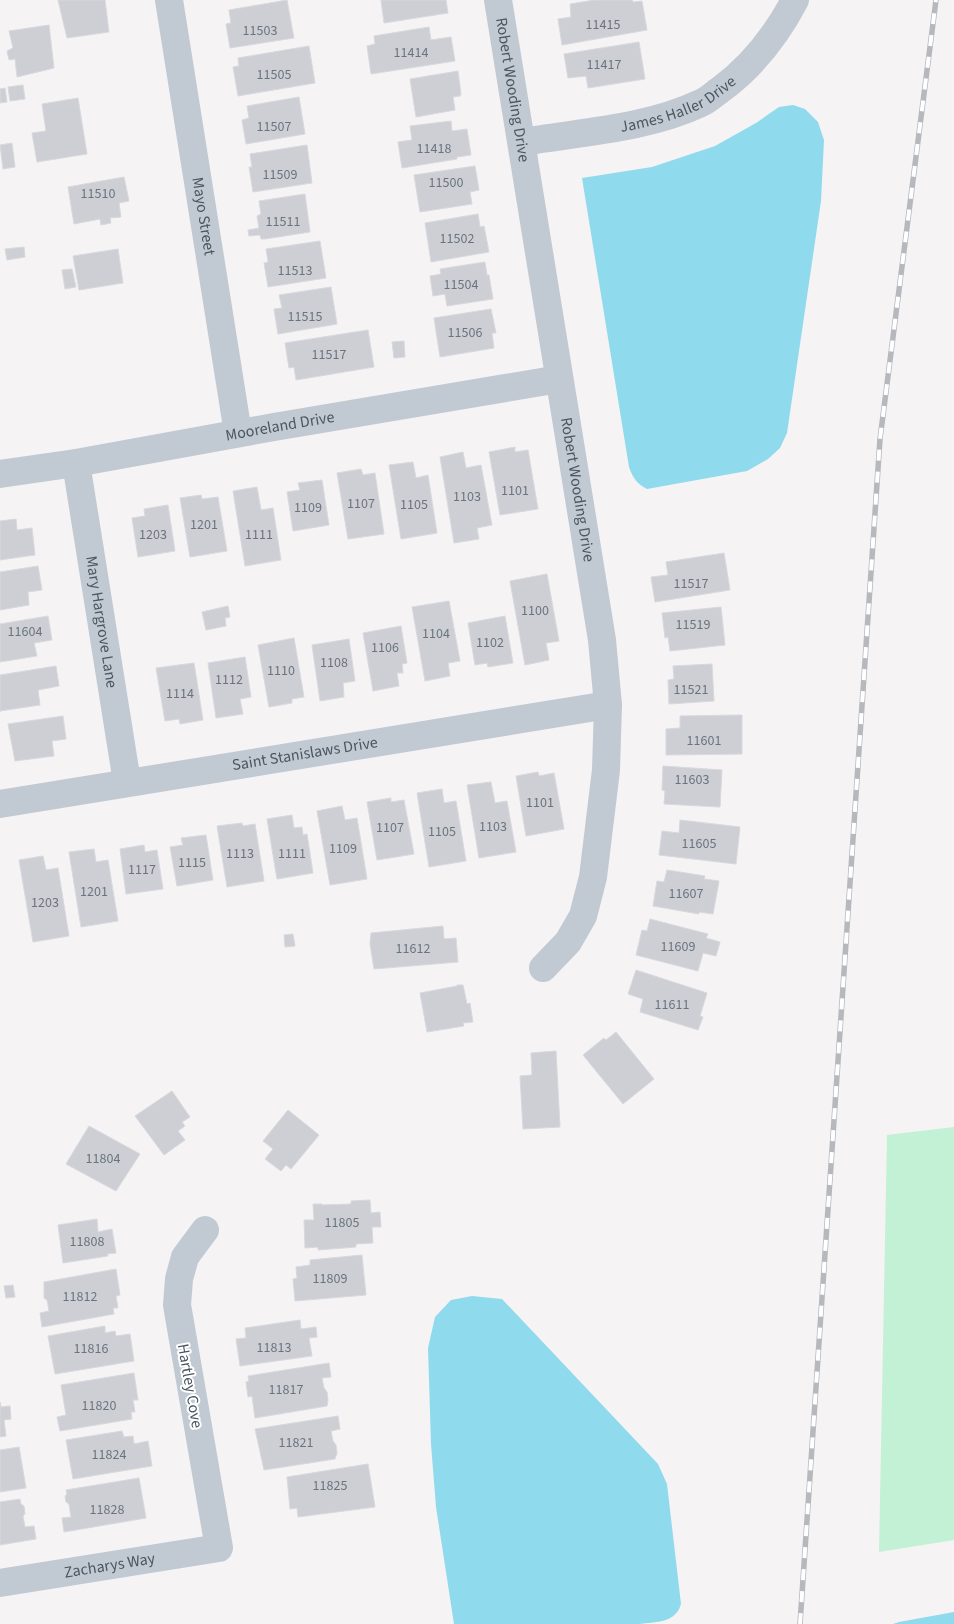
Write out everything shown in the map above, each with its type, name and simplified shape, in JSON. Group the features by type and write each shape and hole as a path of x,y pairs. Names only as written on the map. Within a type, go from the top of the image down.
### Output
{"street":[{"name":"Mayo Street","path":"169,0 238,433"},
{"name":"Robert Wooding Drive","path":"498,0 522,142 558,379 602,640 608,705 606,770 593,877 583,916 576,929 568,942 543,968"},
{"name":"James Haller Drive","path":"522,142 624,126 666,116 702,102 738,77 763,51 782,25 795,0"},
{"name":"Mooreland Drive","path":"0,474 76,463 238,433 558,379"},
{"name":"Mary Hargrove Lane","path":"76,463 127,782"},
{"name":"Saint Stanislaws Drive","path":"0,804 608,705"},
{"name":"Hartley Cove","path":"205,1230 185,1257 177,1306 219,1548"},
{"name":"Zacharys Way","path":"0,1583 219,1548"}],"green space":[{"path":"954,1127 954,1540 879,1552 887,1135"}],"water":[{"path":"793,105 805,109 818,122 824,140 821,201 787,433 780,448 768,459 747,471 647,489 636,480 629,467 582,178 652,167 715,146 756,123 779,107"},
{"path":"472,1296 502,1299 658,1464 667,1484 681,1604 675,1615 658,1622 639,1624 454,1624 436,1507 431,1444 428,1348 435,1317 451,1300"},
{"path":"954,1612 954,1624 893,1624 899,1622"}],"building":[{"path":"58,0 105,0 109,32 67,38"},
{"path":"287,0 294,38 230,48 226,24 231,23 229,10"},
{"path":"381,0 446,0 448,13 384,23"},
{"path":"594,0 642,1 647,30 562,45 558,19 571,17 570,4"},
{"path":"49,25 54,68 17,77 15,59 9,60 7,51 13,48 9,31"},
{"path":"429,27 431,40 451,37 455,61 371,74 367,46 375,44 374,36"},
{"path":"639,42 645,79 588,88 586,76 568,78 564,54"},
{"path":"309,46 315,83 238,96 233,67 239,66 238,58"},
{"path":"458,71 461,94 460,96 453,97 455,110 416,117 410,79"},
{"path":"23,85 25,99 10,101 8,87"},
{"path":"5,88 7,102 0,103 0,89"},
{"path":"299,97 305,134 246,144 242,120 249,118 247,106"},
{"path":"78,98 87,154 37,162 32,133 46,131 42,104"},
{"path":"451,121 452,131 467,129 471,155 402,168 398,142 412,140 410,126"},
{"path":"12,143 15,167 3,169 0,145"},
{"path":"307,145 312,183 253,192 249,167 252,167 250,154"},
{"path":"475,166 479,190 470,192 472,204 420,212 414,175"},
{"path":"124,177 129,201 119,203 121,217 110,218 111,223 101,225 100,219 74,224 68,187"},
{"path":"305,194 310,232 265,239 261,239 260,235 249,236 248,230 259,228 257,216 261,214 259,201"},
{"path":"478,214 480,227 484,226 489,252 431,262 425,223"},
{"path":"320,241 326,278 268,287 264,263 268,262 266,249"},
{"path":"24,247 25,257 7,260 5,249"},
{"path":"118,249 123,283 79,290 73,256"},
{"path":"485,262 493,299 447,306 445,294 433,296 430,276 441,274 440,269"},
{"path":"72,269 76,287 65,289 62,270"},
{"path":"331,287 337,324 278,334 274,309 282,308 279,295"},
{"path":"491,309 496,333 492,333 494,348 440,357 434,318"},
{"path":"368,330 374,367 296,380 294,367 289,368 285,343"},
{"path":"404,341 405,357 394,358 392,342"},
{"path":"515,447 515,452 528,450 538,509 500,515 489,452"},
{"path":"463,452 466,468 481,465 492,525 477,528 479,539 454,543 440,457"},
{"path":"413,462 416,478 428,475 437,533 401,539 389,465"},
{"path":"361,469 363,475 375,473 384,534 348,539 337,473"},
{"path":"322,480 329,525 293,531 287,492 300,490 298,483"},
{"path":"257,487 261,510 273,508 281,560 245,566 233,491"},
{"path":"201,495 202,499 218,497 227,551 190,557 180,498"},
{"path":"168,505 175,551 138,557 132,518 145,516 144,509"},
{"path":"16,519 17,530 32,528 35,555 0,560 0,521"},
{"path":"724,553 730,590 655,602 651,577 668,575 666,562"},
{"path":"38,566 42,590 28,592 29,605 0,610 0,572"},
{"path":"547,574 559,641 546,643 549,660 525,665 510,581"},
{"path":"449,601 460,661 448,663 450,676 425,681 412,607"},
{"path":"228,606 230,617 225,618 226,626 206,630 202,612"},
{"path":"721,607 725,645 670,651 668,637 665,638 662,613"},
{"path":"48,616 52,640 34,643 37,656 0,662 0,624"},
{"path":"505,616 513,663 488,667 487,663 475,665 468,623"},
{"path":"401,626 407,663 402,664 403,673 397,673 399,686 373,691 363,633"},
{"path":"294,638 304,697 292,699 292,703 269,707 258,645"},
{"path":"349,639 355,681 343,683 344,697 320,701 312,645"},
{"path":"245,657 251,697 240,699 243,714 216,718 208,663"},
{"path":"194,663 203,720 180,724 179,719 165,721 156,668"},
{"path":"712,664 714,701 669,704 668,680 674,679 673,666"},
{"path":"56,666 59,686 38,690 40,705 0,711 0,675"},
{"path":"742,715 742,754 666,755 666,729 680,728 680,716"},
{"path":"63,716 66,739 52,741 54,756 15,761 8,724"},
{"path":"663,766 722,770 720,807 664,804 665,791 662,790"},
{"path":"538,772 539,776 554,773 564,829 526,836 516,776"},
{"path":"491,782 495,803 507,801 516,852 479,858 467,785"},
{"path":"442,789 444,803 456,801 466,861 429,867 417,793"},
{"path":"391,798 391,802 404,800 414,854 377,860 367,802"},
{"path":"342,806 345,820 357,818 367,879 330,885 317,811"},
{"path":"292,815 294,828 302,827 303,835 307,834 313,873 277,879 267,819"},
{"path":"680,820 740,827 736,864 659,855 662,831 679,833"},
{"path":"242,823 243,826 255,824 264,881 227,887 217,826"},
{"path":"206,835 213,880 177,886 170,847 183,845 181,838"},
{"path":"144,845 145,852 157,850 163,889 126,894 120,849"},
{"path":"94,849 96,862 108,860 118,921 81,927 69,852"},
{"path":"43,856 46,870 58,868 69,936 33,942 19,860"},
{"path":"667,870 705,876 704,879 719,881 713,914 699,912 699,914 653,906 657,881 664,882"},
{"path":"650,919 708,934 706,938 720,942 716,956 703,953 698,971 636,955 642,930 647,931"},
{"path":"443,926 444,939 456,938 458,962 374,969 370,944 371,933"},
{"path":"293,934 295,946 285,947 284,935"},
{"path":"636,970 707,993 700,1016 703,1017 698,1030 640,1012 643,999 628,994"},
{"path":"463,985 467,1004 470,1003 473,1022 463,1023 464,1026 427,1032 420,993"},
{"path":"616,1032 654,1079 623,1104 583,1055 604,1038 606,1040"},
{"path":"556,1051 560,1127 523,1129 520,1076 532,1075 531,1053"},
{"path":"172,1091 190,1117 182,1122 185,1126 178,1131 185,1140 164,1155 135,1116"},
{"path":"288,1110 319,1135 291,1169 286,1165 281,1171 265,1159 273,1149 263,1141"},
{"path":"89,1126 140,1154 116,1191 66,1164"},
{"path":"370,1200 371,1213 380,1212 381,1227 372,1227 373,1243 356,1244 356,1247 318,1250 318,1247 305,1248 304,1220 314,1220 313,1204 351,1204 351,1201"},
{"path":"97,1219 98,1232 112,1229 116,1253 63,1263 58,1225"},
{"path":"362,1255 366,1295 295,1301 293,1279 297,1278 296,1267 310,1265 310,1260"},
{"path":"116,1269 120,1295 116,1296 118,1308 113,1308 114,1314 42,1327 40,1313 49,1311 47,1300 44,1298 44,1282"},
{"path":"13,1285 15,1297 6,1298 4,1286"},
{"path":"300,1320 301,1329 316,1327 317,1337 309,1338 312,1356 240,1366 236,1339 246,1338 245,1328"},
{"path":"105,1326 105,1333 115,1331 116,1336 130,1334 134,1361 55,1374 48,1336"},
{"path":"329,1363 331,1377 322,1378 327,1392 327,1406 255,1418 252,1396 248,1397 246,1382 249,1381 248,1376"},
{"path":"134,1373 138,1400 133,1400 135,1412 131,1412 132,1419 60,1431 57,1417 66,1415 61,1385"},
{"path":"0,1402 1,1407 10,1406 11,1419 4,1420 6,1436 0,1437"},
{"path":"338,1416 340,1429 331,1431 336,1445 337,1453 335,1459 264,1470 255,1429"},
{"path":"122,1431 124,1437 133,1436 134,1444 148,1441 152,1466 73,1479 66,1440"},
{"path":"19,1447 26,1488 0,1492 0,1450"},
{"path":"368,1464 375,1507 298,1517 297,1508 290,1509 287,1477"},
{"path":"139,1478 146,1518 64,1532 62,1518 71,1517 69,1504 66,1502 66,1490"},
{"path":"20,1499 21,1504 24,1506 25,1527 34,1526 36,1539 0,1545 0,1502"}],"railway":[{"path":"800,1624 880,439 936,0"}]}
